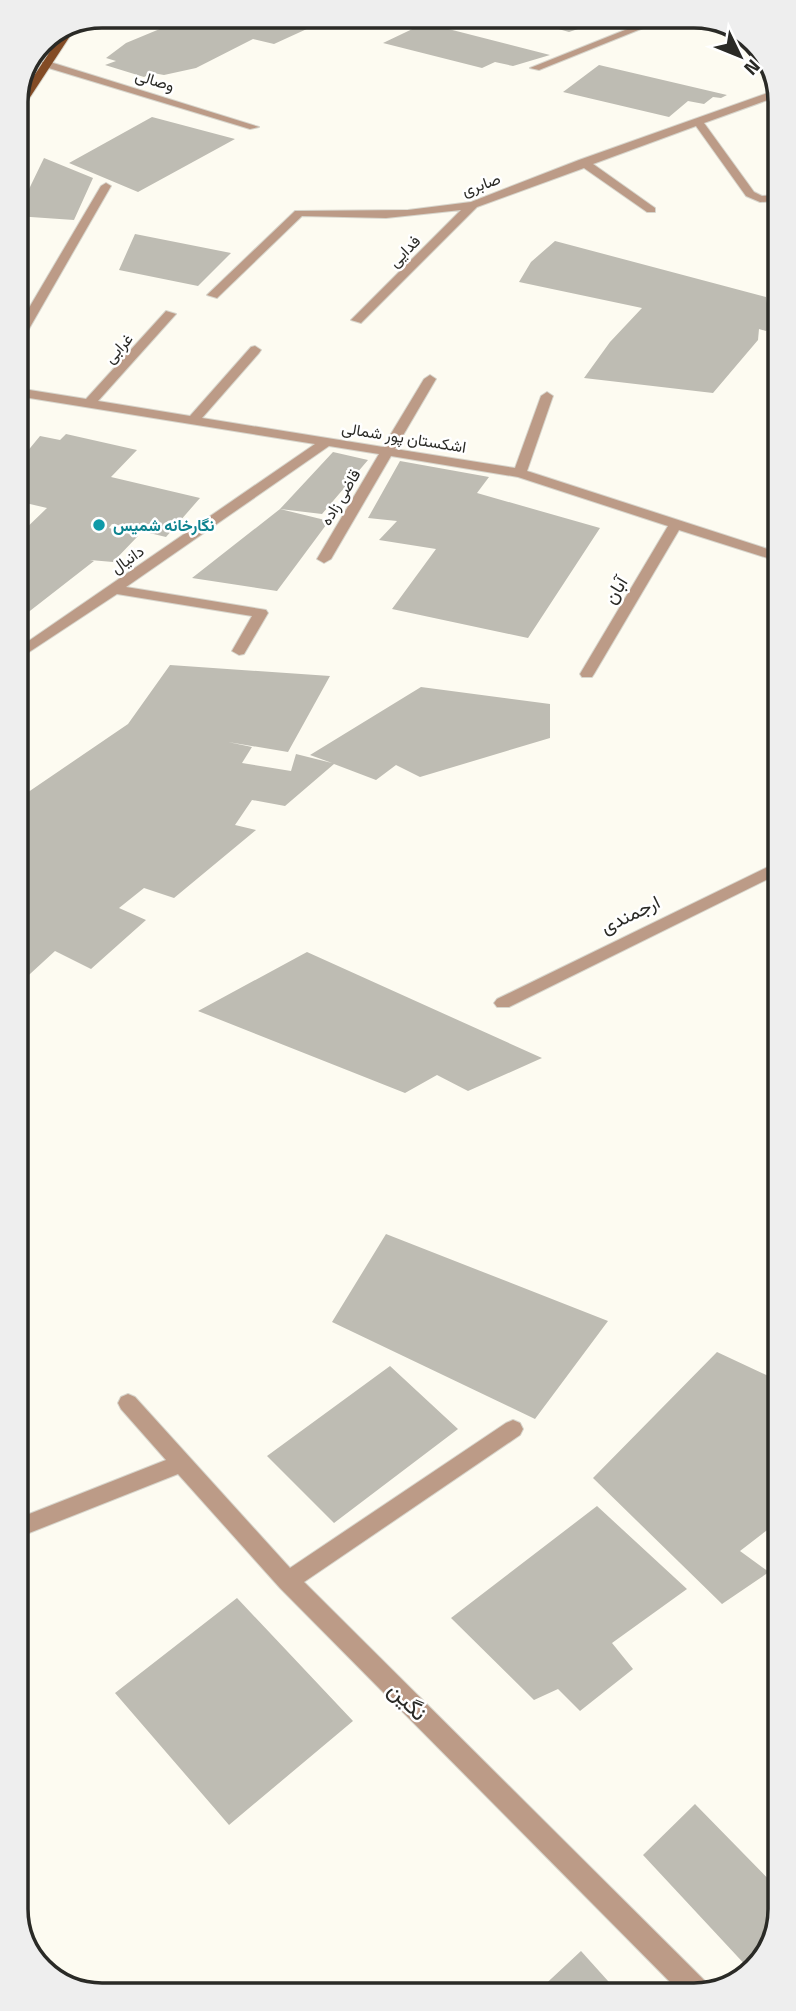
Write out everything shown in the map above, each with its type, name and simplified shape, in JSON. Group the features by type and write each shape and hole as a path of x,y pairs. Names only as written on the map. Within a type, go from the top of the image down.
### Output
{"main road":[{"path":"30,90 63,39"}],"street":[{"path":"534,68 637,28"},
{"name":"وصالی","path":"46,64 254,127"},
{"name":"صابری","path":"213,295 299,213 381,216 429,214 473,205 583,162 767,96"},
{"path":"697,121 750,194 760,199 768,198"},
{"path":"583,162 650,210"},
{"path":"28,320 106,186"},
{"name":"فدایی","path":"357,320 473,205"},
{"name":"غرابی","path":"89,403 170,314"},
{"path":"193,420 255,350"},
{"name":"قاضی زاده","path":"324,559 430,379"},
{"name":"اشکستان پور شمالی","path":"28,394 520,473 768,554"},
{"path":"520,473 547,396"},
{"name":"دانیال","path":"28,648 326,442"},
{"name":"آبان","path":"587,674 676,525"},
{"path":"115,589 261,613 239,650"},
{"name":"ارجمندی","path":"503,1003 768,872"},
{"name":"نگین","path":"128,1404 288,1581 689,1983"},
{"path":"288,1581 513,1429"},
{"path":"28,1524 180,1462"}],"building":[{"path":"162,28 309,28 274,44 253,39 196,68 164,75 153,73 144,77 105,65 116,61 106,58 126,43"},
{"path":"414,28 445,28 550,55 513,66 495,62 482,68 383,43"},
{"path":"555,28 581,28 569,32"},
{"path":"599,65 727,95 721,98 713,97 704,104 688,101 669,117 563,92"},
{"path":"152,117 235,139 138,192 69,163"},
{"path":"44,158 93,178 74,220 28,217 28,191"},
{"path":"135,234 231,253 198,286 119,270"},
{"path":"555,241 766,297 768,329 759,329 758,340 713,393 584,378 610,342 642,308 519,282 531,262"},
{"path":"66,434 137,450 111,477 200,498 166,537 112,524 109,528 138,536 113,562 90,560 94,561 28,612 28,526 47,508 28,504 28,451 40,436 60,440"},
{"path":"333,452 368,460 322,514 280,509"},
{"path":"400,461 489,477 477,493 600,528 528,638 392,609 436,549 379,540 397,521 368,518"},
{"path":"280,509 329,521 277,591 192,578"},
{"path":"170,665 330,676 288,752 228,742 252,747 242,763 291,771 296,754 332,763 310,755 421,687 550,704 550,738 420,777 396,765 376,780 334,764 285,806 252,800 235,825 256,830 174,898 144,888 119,908 146,920 91,969 55,951 28,976 28,792 128,724"},
{"path":"307,952 542,1058 468,1091 437,1075 405,1093 198,1011"},
{"path":"386,1234 608,1321 535,1419 332,1322"},
{"path":"717,1352 768,1376 768,1529 740,1551 768,1573 722,1604 593,1478"},
{"path":"390,1366 458,1429 334,1523 267,1456"},
{"path":"597,1506 687,1589 612,1643 633,1669 580,1711 558,1689 534,1700 451,1618"},
{"path":"237,1598 353,1721 229,1825 115,1693"},
{"path":"695,1804 768,1879 768,1909 764,1933 753,1954 744,1964 643,1855"},
{"path":"581,1951 610,1983 547,1983"}],"place":[{"name":"نگارخانه شمیس","path":"99,525"}]}
